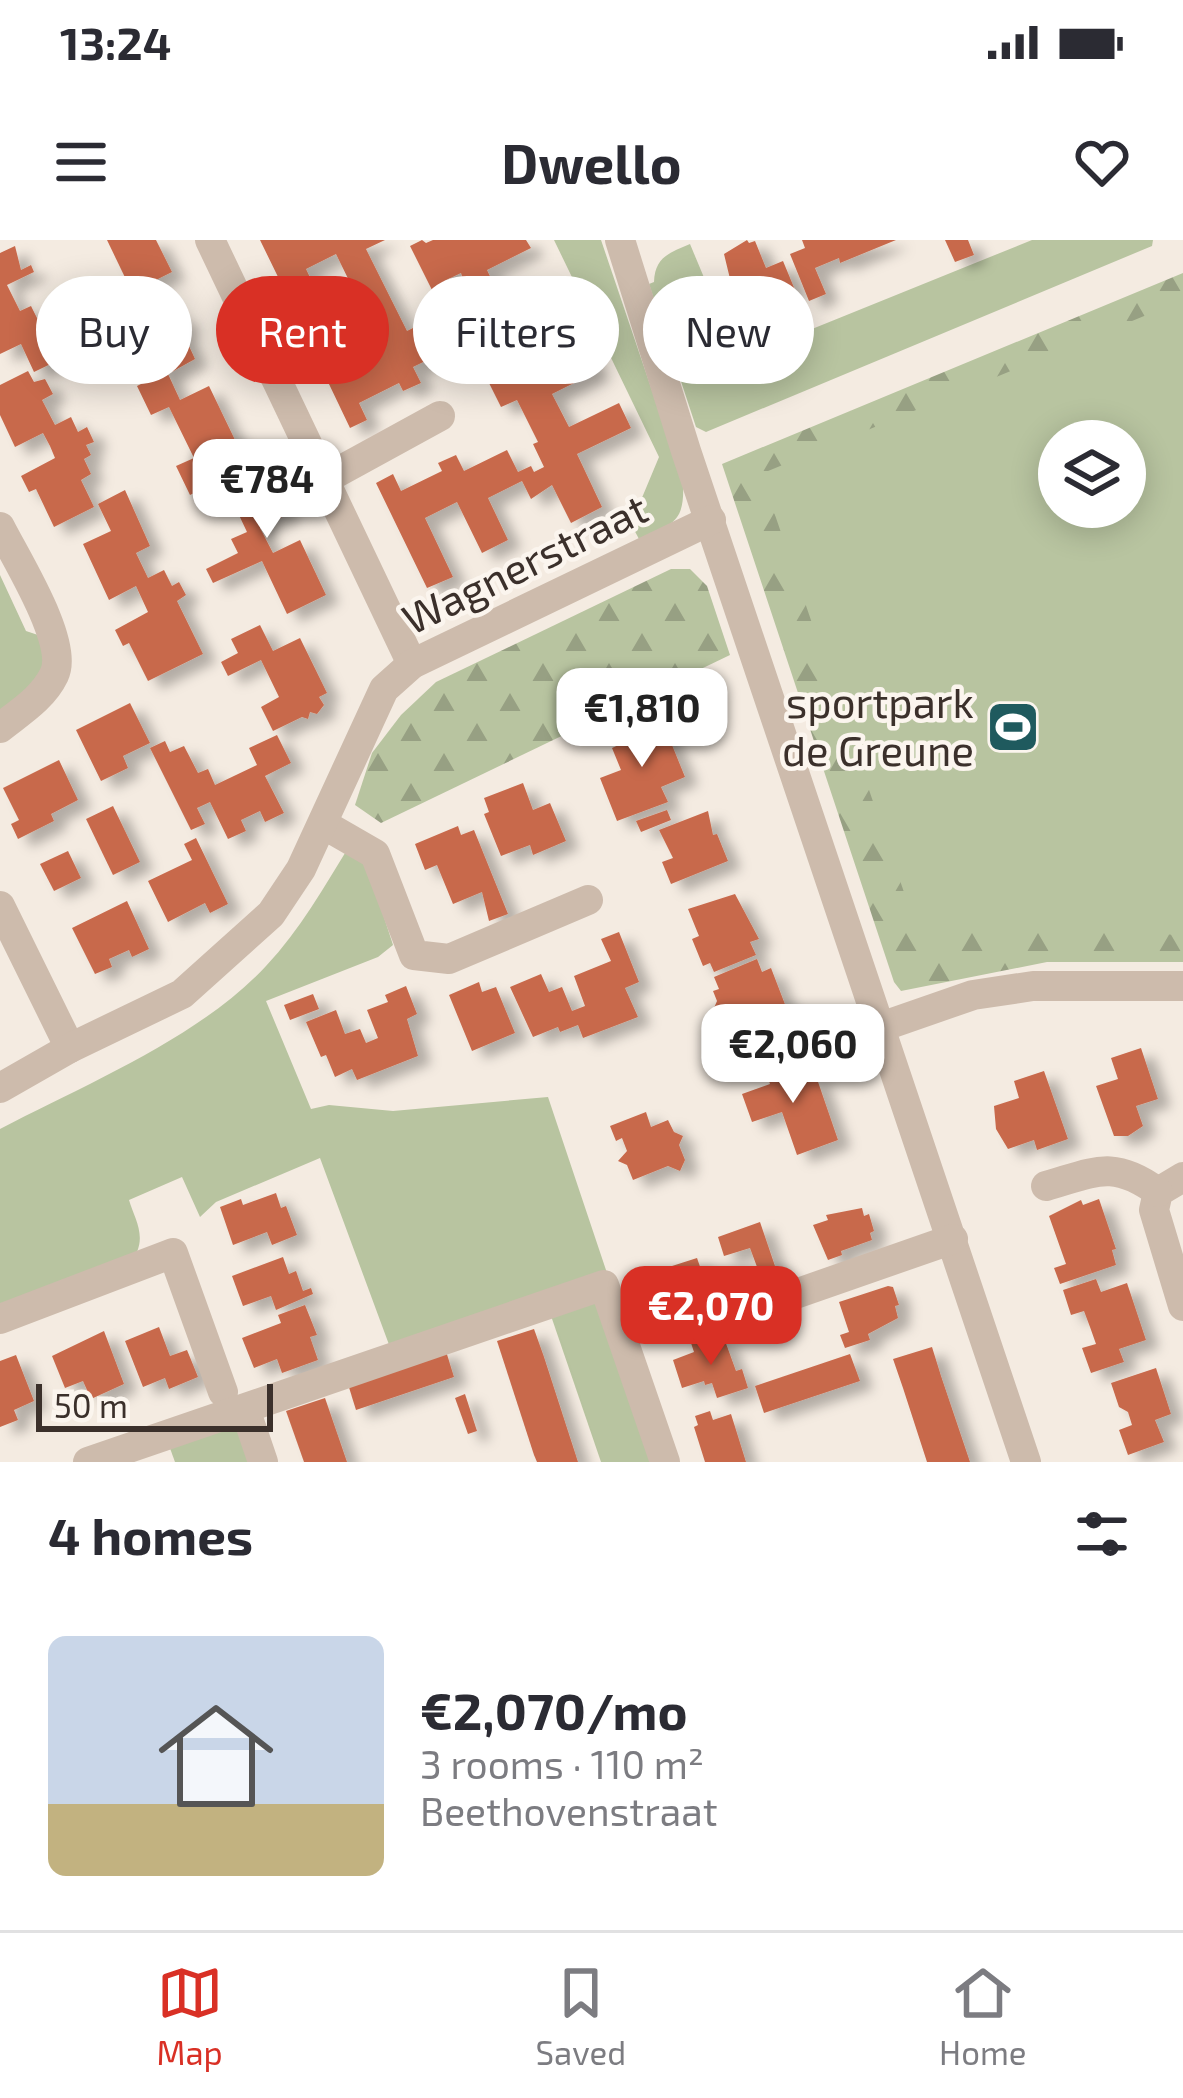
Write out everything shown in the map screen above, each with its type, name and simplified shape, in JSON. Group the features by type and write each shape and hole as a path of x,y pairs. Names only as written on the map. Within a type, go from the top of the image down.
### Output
{"street":[{"path":"210,240 412,664"},
{"path":"626,242 711,520 1027,1462"},
{"path":"325,479 440,416"},
{"name":"Wagnerstraat","path":"0,1088 182,994 271,914 301,869 384,689 412,664 711,520"},
{"path":"0,527 58,644 58,670 41,696 0,728"},
{"path":"323,824 375,854 415,955 448,959 588,900"},
{"path":"0,906 70,1048"},
{"path":"878,1028 973,994 1033,986 1183,986"},
{"path":"1046,1186 1103,1170 1170,1184 1154,1210 1183,1306"},
{"path":"755,1308 953,1239"},
{"path":"0,1319 173,1253 263,1462"},
{"path":"88,1462 164,1449 234,1401 604,1285 665,1462"}],"green space":[{"path":"554,240 601,240 613,276 571,276"},
{"path":"1032,240 1153,240 1152,246 706,432 696,427 682,384 814,384 814,328"},
{"path":"690,244 703,276 655,276 664,257"},
{"path":"1183,273 1183,300 761,474 920,939 999,925 1067,923 1183,936 1183,962 1047,962 901,991 894,982 722,464"},
{"name":"sportpark de Greune","path":"1183,283 1183,948 924,962 753,467"},
{"path":"619,293 643,364 643,384 650,384 683,482 679,514 639,539 631,524 659,457 619,374"},
{"path":"671,569 690,569 707,586 730,655 381,823 355,805 372,753 401,715 436,682"},
{"path":"0,575 26,631 41,636 44,661 35,681 0,715"},
{"path":"350,845 363,852 393,945 378,957 266,1001 311,1109 329,1105 393,1111 548,1097 608,1276 391,1350 320,1158 216,1202 200,1217 182,1177 129,1200 139,1232 137,1252 0,1308 0,1129 140,1058 239,992 290,938"},
{"path":"595,1294 660,1462 601,1462 549,1310"},
{"path":"243,1416 259,1462 175,1462 167,1440"}],"building":[{"path":"107,240 156,240 172,272 124,276"},
{"path":"260,240 385,240 366,249 380,276 347,276 336,254 306,269 309,276 278,276"},
{"path":"422,240 526,240 531,248 487,270 490,276 425,276 410,246"},
{"path":"747,240 755,241 766,268 783,261 789,276 729,276 724,254"},
{"path":"802,240 896,240 815,268 826,294 814,299 814,276 799,276 790,254 805,248"},
{"path":"945,240 968,240 974,255 955,262"},
{"path":"15,246 21,270 31,265 34,272 7,285 20,311 31,306 36,316 34,372 21,344 0,354 0,253"},
{"path":"389,295 407,331 413,328 413,384 419,384 403,391 399,383 359,403 367,420 350,428 329,384 389,384"},
{"path":"28,371 36,384 48,384 53,394 42,400 55,425 71,417 78,432 87,427 94,442 86,445 91,455 84,459 91,474 81,480 94,507 54,527 36,489 29,492 21,476 55,458 43,433 15,447 0,415 0,385"},
{"path":"173,384 180,400 209,386 235,440 205,454 218,481 190,495 176,466 194,458 169,407 151,415 137,386"},
{"path":"490,384 572,384 552,394 569,427 619,403 631,428 577,454 602,507 571,523 552,485 531,499 522,481 488,498 508,540 482,553 457,502 425,518 453,577 427,588 376,483 393,474 401,491 442,471 438,463 456,455 464,471 507,450 518,472 544,467 533,444 538,442 517,400 501,407"},
{"path":"262,460 288,514 260,528 273,553 300,540 326,595 287,614 262,561 213,583 206,569 238,553 231,539 247,532 222,479"},
{"path":"125,490 150,546 136,553 148,578 164,570 172,586 179,582 186,595 177,601 203,654 148,681 129,643 123,646 115,630 148,612 136,586 109,600 83,544 111,531 98,504"},
{"path":"260,625 273,651 300,638 327,693 319,697 324,705 317,714 310,712 308,719 302,717 273,731 261,707 279,697 261,660 228,676 221,662 238,653 231,639"},
{"path":"130,703 150,743 123,756 128,768 101,781 76,730"},
{"path":"655,715 661,718 685,777 661,787 668,802 617,821 600,778 621,770 612,748 623,743 620,735"},
{"path":"277,735 291,763 265,776 284,813 265,822 260,811 241,820 246,831 228,839 210,802 197,808 205,824 191,830 150,748 165,741 170,752 184,746 198,773 208,769 215,785 257,765 249,748"},
{"path":"59,760 78,800 51,814 54,821 18,839 11,824 19,820 3,788"},
{"path":"523,783 533,810 550,803 566,841 533,855 530,845 501,856 484,814 489,812 484,798"},
{"path":"113,806 140,862 113,875 86,819"},
{"path":"667,810 671,820 641,832 636,821"},
{"path":"708,811 713,835 717,834 728,861 671,884 662,862 673,858 659,830"},
{"path":"458,826 461,835 474,830 508,914 489,921 482,892 453,904 437,865 425,870 415,844"},
{"path":"196,838 228,904 210,913 205,903 168,922 148,881 192,860 184,844"},
{"path":"68,851 81,878 54,891 40,864"},
{"path":"735,894 759,939 750,942 756,955 714,972 710,963 703,966 692,939 699,936 688,909"},
{"path":"127,901 149,949 132,957 129,950 109,959 112,967 95,974 72,928"},
{"path":"619,932 639,982 625,988 638,1017 583,1038 578,1025 533,1037 510,987 541,974 549,992 562,987 572,1011 585,1006 574,976 611,961 601,939"},
{"path":"757,959 762,972 771,968 791,1020 734,1043 725,1021 711,1015 717,1001 713,991 719,989 714,977"},
{"path":"479,982 482,992 496,987 515,1033 472,1051 449,995"},
{"path":"406,986 417,1014 407,1019 418,1056 357,1080 352,1069 335,1077 306,1022 336,1010 345,1034 360,1029 366,1043 378,1038 367,1010 388,1002 385,995"},
{"path":"313,994 319,1009 290,1020 284,1005"},
{"path":"1141,1048 1158,1099 1136,1106 1143,1126 1128,1136 1114,1136 1096,1086 1118,1079 1111,1058"},
{"path":"791,1057 799,1082 816,1076 838,1140 797,1155 782,1112 752,1122 742,1094 770,1084 764,1066"},
{"path":"1044,1071 1068,1139 1037,1150 1034,1140 1008,1149 996,1129 994,1106 1019,1098 1014,1081"},
{"path":"646,1112 651,1127 668,1120 674,1132 683,1136 679,1145 685,1160 680,1171 668,1166 633,1180 627,1165 618,1161 627,1151 610,1126"},
{"path":"276,1193 297,1235 272,1245 267,1232 233,1245 220,1207 241,1199 243,1205"},
{"path":"1099,1199 1116,1249 1112,1250 1116,1265 1060,1284 1054,1268 1066,1264 1049,1216 1081,1200 1083,1205"},
{"path":"862,1208 864,1216 869,1214 872,1240 828,1260 813,1225 828,1220 826,1215"},
{"path":"760,1222 776,1269 760,1275 750,1248 724,1256 718,1237"},
{"path":"283,1257 289,1274 296,1271 303,1291 311,1288 313,1294 276,1310 271,1296 243,1306 232,1276"},
{"path":"697,1258 710,1295 657,1313 644,1275"},
{"path":"1096,1279 1101,1292 1127,1283 1146,1340 1119,1349 1124,1362 1091,1373 1082,1348 1096,1344 1084,1311 1071,1315 1063,1290"},
{"path":"893,1287 899,1305 895,1306 898,1318 868,1334 870,1340 845,1348 840,1335 849,1332 839,1302"},
{"path":"305,1305 317,1335 310,1337 318,1360 282,1373 277,1359 254,1368 242,1338 281,1323 278,1315"},
{"path":"159,1327 170,1356 187,1350 198,1377 169,1389 165,1378 143,1387 125,1341"},
{"path":"534,1329 578,1462 537,1462 534,1455 497,1341"},
{"path":"104,1331 124,1384 91,1399 83,1381 65,1388 52,1356"},
{"path":"724,1338 748,1388 717,1398 712,1383 682,1388 673,1360 694,1352 691,1343"},
{"path":"932,1347 970,1462 927,1462 893,1359"},
{"path":"445,1348 454,1377 356,1410 347,1381"},
{"path":"850,1354 860,1381 764,1413 755,1386"},
{"path":"16,1355 34,1401 14,1410 18,1420 0,1427 0,1361"},
{"path":"1156,1368 1171,1414 1155,1420 1164,1442 1128,1455 1119,1430 1132,1425 1111,1383"},
{"path":"465,1394 477,1431 468,1434 455,1398"},
{"path":"325,1398 347,1462 304,1462 286,1411"},
{"path":"710,1411 713,1420 731,1414 746,1462 705,1462 695,1416"}],"place":[{"name":"sportpark de Greune","path":"1013,727"}]}
